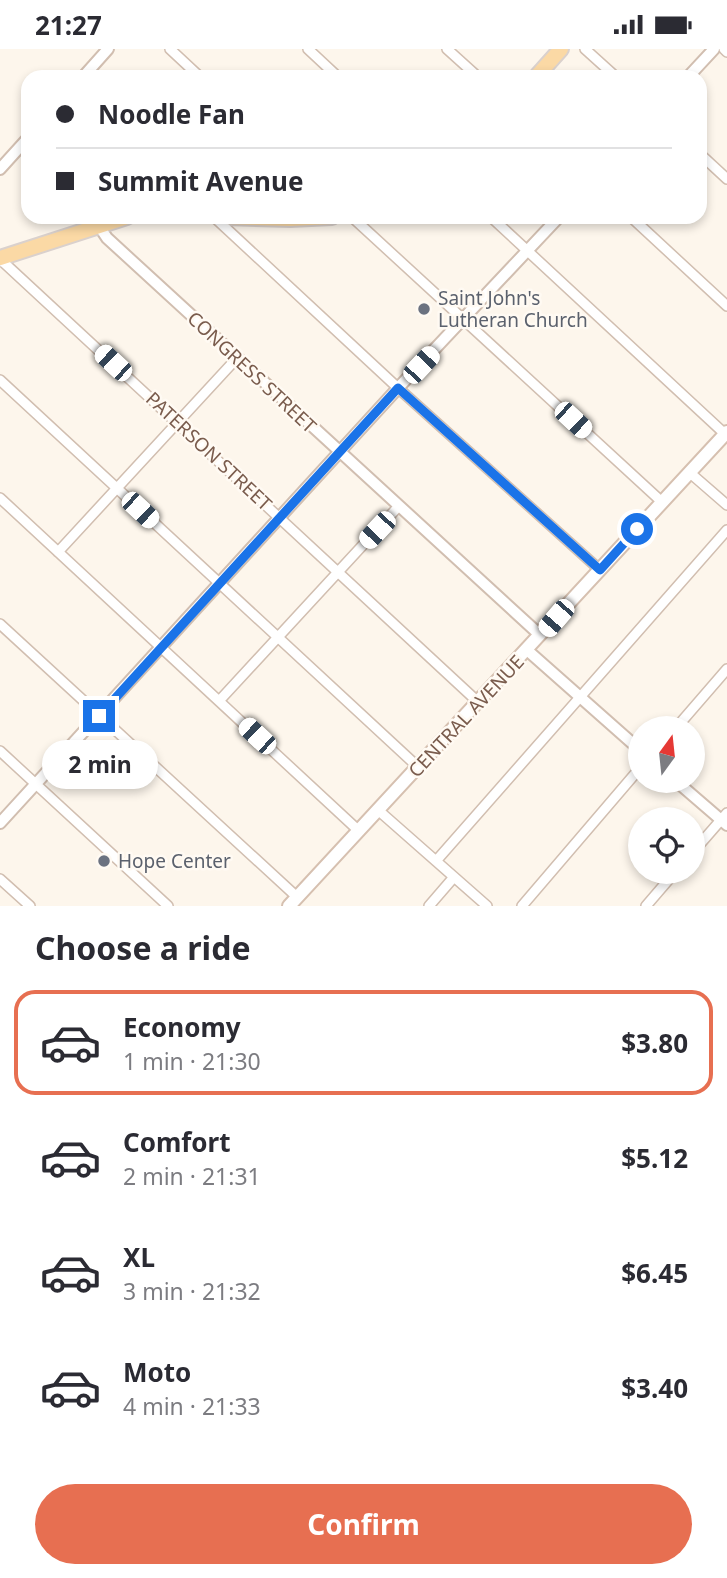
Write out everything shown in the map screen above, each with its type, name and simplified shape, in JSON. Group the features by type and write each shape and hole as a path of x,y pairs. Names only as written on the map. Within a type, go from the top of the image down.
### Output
{"main road":[{"path":"542,70 561,49"},
{"path":"0,259 88,224"},
{"name":"CENTRAL AVENUE","path":"293,902 726,433"}],"street":[{"path":"89,70 108,49"},
{"path":"170,49 193,70"},
{"path":"308,49 330,70"},
{"path":"447,49 470,70"},
{"path":"585,49 609,70"},
{"path":"694,70 714,49"},
{"path":"0,169 21,153"},
{"path":"707,160 727,179"},
{"name":"CONGRESS STREET","path":"98,224 107,238 540,635"},
{"path":"222,224 600,570"},
{"path":"360,224 662,502"},
{"path":"499,224 726,433"},
{"path":"0,823 282,518 398,388 553,224"},
{"path":"639,224 727,306"},
{"name":"PATERSON STREET","path":"0,259 478,702"},
{"path":"58,552 237,358"},
{"path":"0,380 418,767"},
{"path":"689,472 727,505"},
{"path":"0,498 359,831"},
{"path":"219,701 398,507"},
{"path":"436,861 727,530"},
{"path":"0,624 293,902"},
{"path":"527,650 628,739"},
{"path":"686,716 727,669"},
{"path":"0,751 168,906"},
{"path":"522,906 628,782"},
{"path":"691,793 725,819 705,840"},
{"path":"378,810 487,906"},
{"path":"429,906 454,877"},
{"path":"0,879 30,906"},
{"path":"646,906 665,884"}],"place":[{"name":"Saint John's Lutheran Church","path":"424,309"},
{"name":"Hope Center","path":"104,861"}],"route":[{"path":"99,716 398,388 600,570 637,529"}]}
